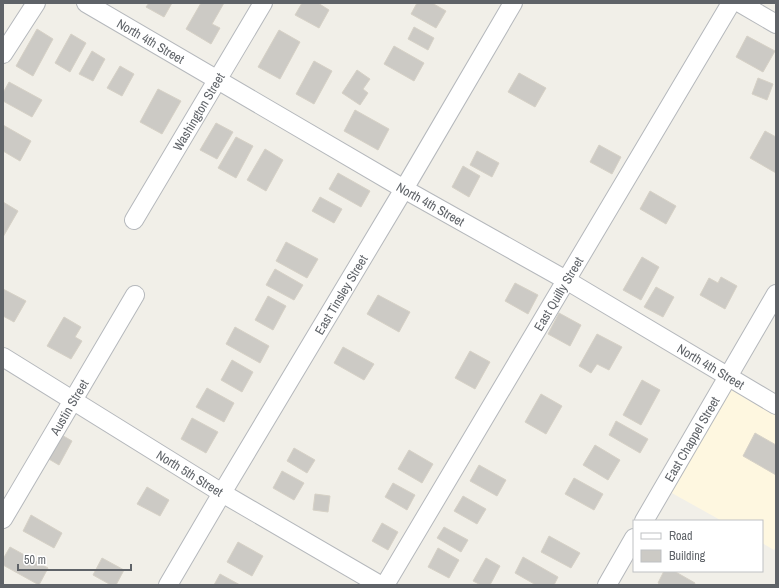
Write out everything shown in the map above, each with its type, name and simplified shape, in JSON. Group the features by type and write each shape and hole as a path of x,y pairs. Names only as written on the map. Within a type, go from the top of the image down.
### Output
{"street":[{"name":"North 4th Street","path":"86,3 404,189 566,280 776,405"},
{"name":"Washington Street","path":"134,220 264,3"},
{"name":"East Tinsley Street","path":"168,585 514,3"},
{"name":"East Quilly Street","path":"386,585 731,3"},
{"path":"740,3 776,24"},
{"path":"3,54 30,4"},
{"name":"East Chappel Street","path":"645,520 776,294"},
{"name":"Austin Street","path":"3,519 136,295"},
{"name":"North 5th Street","path":"3,357 222,493 380,585"},
{"path":"606,585 633,540"}],"shaded area":[{"path":"737,378 776,400 776,546 774,550 763,544 763,520 720,520 670,492"}],"building":[{"path":"149,3 172,3 164,17 146,7"},
{"path":"201,3 224,3 212,24 220,28 211,44 186,29"},
{"path":"302,3 318,3 329,10 319,28 295,15"},
{"path":"417,3 432,3 446,11 436,28 411,14"},
{"path":"414,27 434,38 428,50 408,39"},
{"path":"37,29 53,39 33,76 16,66"},
{"path":"279,30 300,42 280,79 258,67"},
{"path":"71,34 86,43 70,72 55,63"},
{"path":"747,36 775,51 763,72 736,57"},
{"path":"394,46 424,63 414,81 384,64"},
{"path":"92,51 105,59 93,81 79,74"},
{"path":"314,61 332,71 314,104 296,94"},
{"path":"120,66 134,74 122,96 107,88"},
{"path":"357,70 370,79 363,89 368,93 360,105 342,93"},
{"path":"519,73 546,88 535,107 508,92"},
{"path":"758,78 773,84 767,100 752,94"},
{"path":"9,82 42,100 32,117 3,101 3,93"},
{"path":"158,89 181,101 162,134 140,122"},
{"path":"355,110 389,129 378,150 344,131"},
{"path":"216,123 233,132 217,159 200,150"},
{"path":"3,125 31,141 20,161 3,151"},
{"path":"765,131 776,137 776,173 750,158"},
{"path":"236,137 253,146 236,178 218,168"},
{"path":"599,145 621,157 612,174 590,162"},
{"path":"265,149 283,160 266,191 247,180"},
{"path":"477,151 499,163 492,177 470,165"},
{"path":"463,166 480,176 469,197 452,187"},
{"path":"338,173 370,191 361,207 329,189"},
{"path":"650,191 676,206 666,224 640,209"},
{"path":"320,197 342,209 334,223 312,211"},
{"path":"3,202 18,211 3,237"},
{"path":"286,242 318,259 307,278 276,261"},
{"path":"642,257 659,267 641,300 623,290"},
{"path":"275,269 303,285 294,300 266,285"},
{"path":"721,277 737,286 725,309 700,295 709,278 718,283"},
{"path":"515,283 538,295 528,314 505,301"},
{"path":"656,287 674,297 663,317 644,307"},
{"path":"3,289 26,301 14,322 3,316"},
{"path":"378,295 410,312 399,332 367,314"},
{"path":"268,296 286,306 273,330 255,320"},
{"path":"559,313 581,325 570,346 548,334"},
{"path":"64,317 81,327 75,337 82,341 71,359 47,346"},
{"path":"235,327 269,346 260,363 226,344"},
{"path":"597,334 622,347 609,370 597,364 591,373 579,366"},
{"path":"343,347 374,364 364,380 334,363"},
{"path":"470,351 490,362 475,389 455,378"},
{"path":"232,360 253,372 242,392 221,380"},
{"path":"642,380 660,390 641,425 623,415"},
{"path":"207,388 234,403 224,422 196,407"},
{"path":"541,394 562,406 546,434 525,422"},
{"path":"192,418 218,432 206,453 181,439"},
{"path":"616,421 648,439 640,453 609,435"},
{"path":"755,433 776,445 776,475 743,456"},
{"path":"60,434 72,441 59,465 47,458"},
{"path":"595,445 620,460 608,480 583,465"},
{"path":"294,448 315,460 307,473 287,461"},
{"path":"409,450 433,464 422,483 398,469"},
{"path":"479,465 506,480 497,496 470,481"},
{"path":"282,471 304,483 294,500 273,488"},
{"path":"574,478 603,494 594,510 565,494"},
{"path":"393,483 415,495 407,510 385,497"},
{"path":"147,487 169,500 160,516 137,504"},
{"path":"315,494 330,496 328,512 313,510"},
{"path":"463,496 486,509 477,524 454,511"},
{"path":"31,515 62,533 54,548 23,531"},
{"path":"382,523 398,532 388,550 372,541"},
{"path":"444,527 468,540 461,552 437,538"},
{"path":"549,536 580,553 571,568 541,552"},
{"path":"238,542 263,556 252,576 227,562"},
{"path":"10,547 48,568 39,585 3,565 3,559"},
{"path":"438,548 459,560 449,578 428,567"},
{"path":"523,557 558,577 554,585 536,585 515,573"},
{"path":"102,558 124,570 116,585 111,585 93,575"},
{"path":"486,558 500,566 490,585 481,585 473,581"},
{"path":"664,572 676,572 695,583 694,585 662,585 658,583"},
{"path":"220,574 240,585 214,585"}]}
